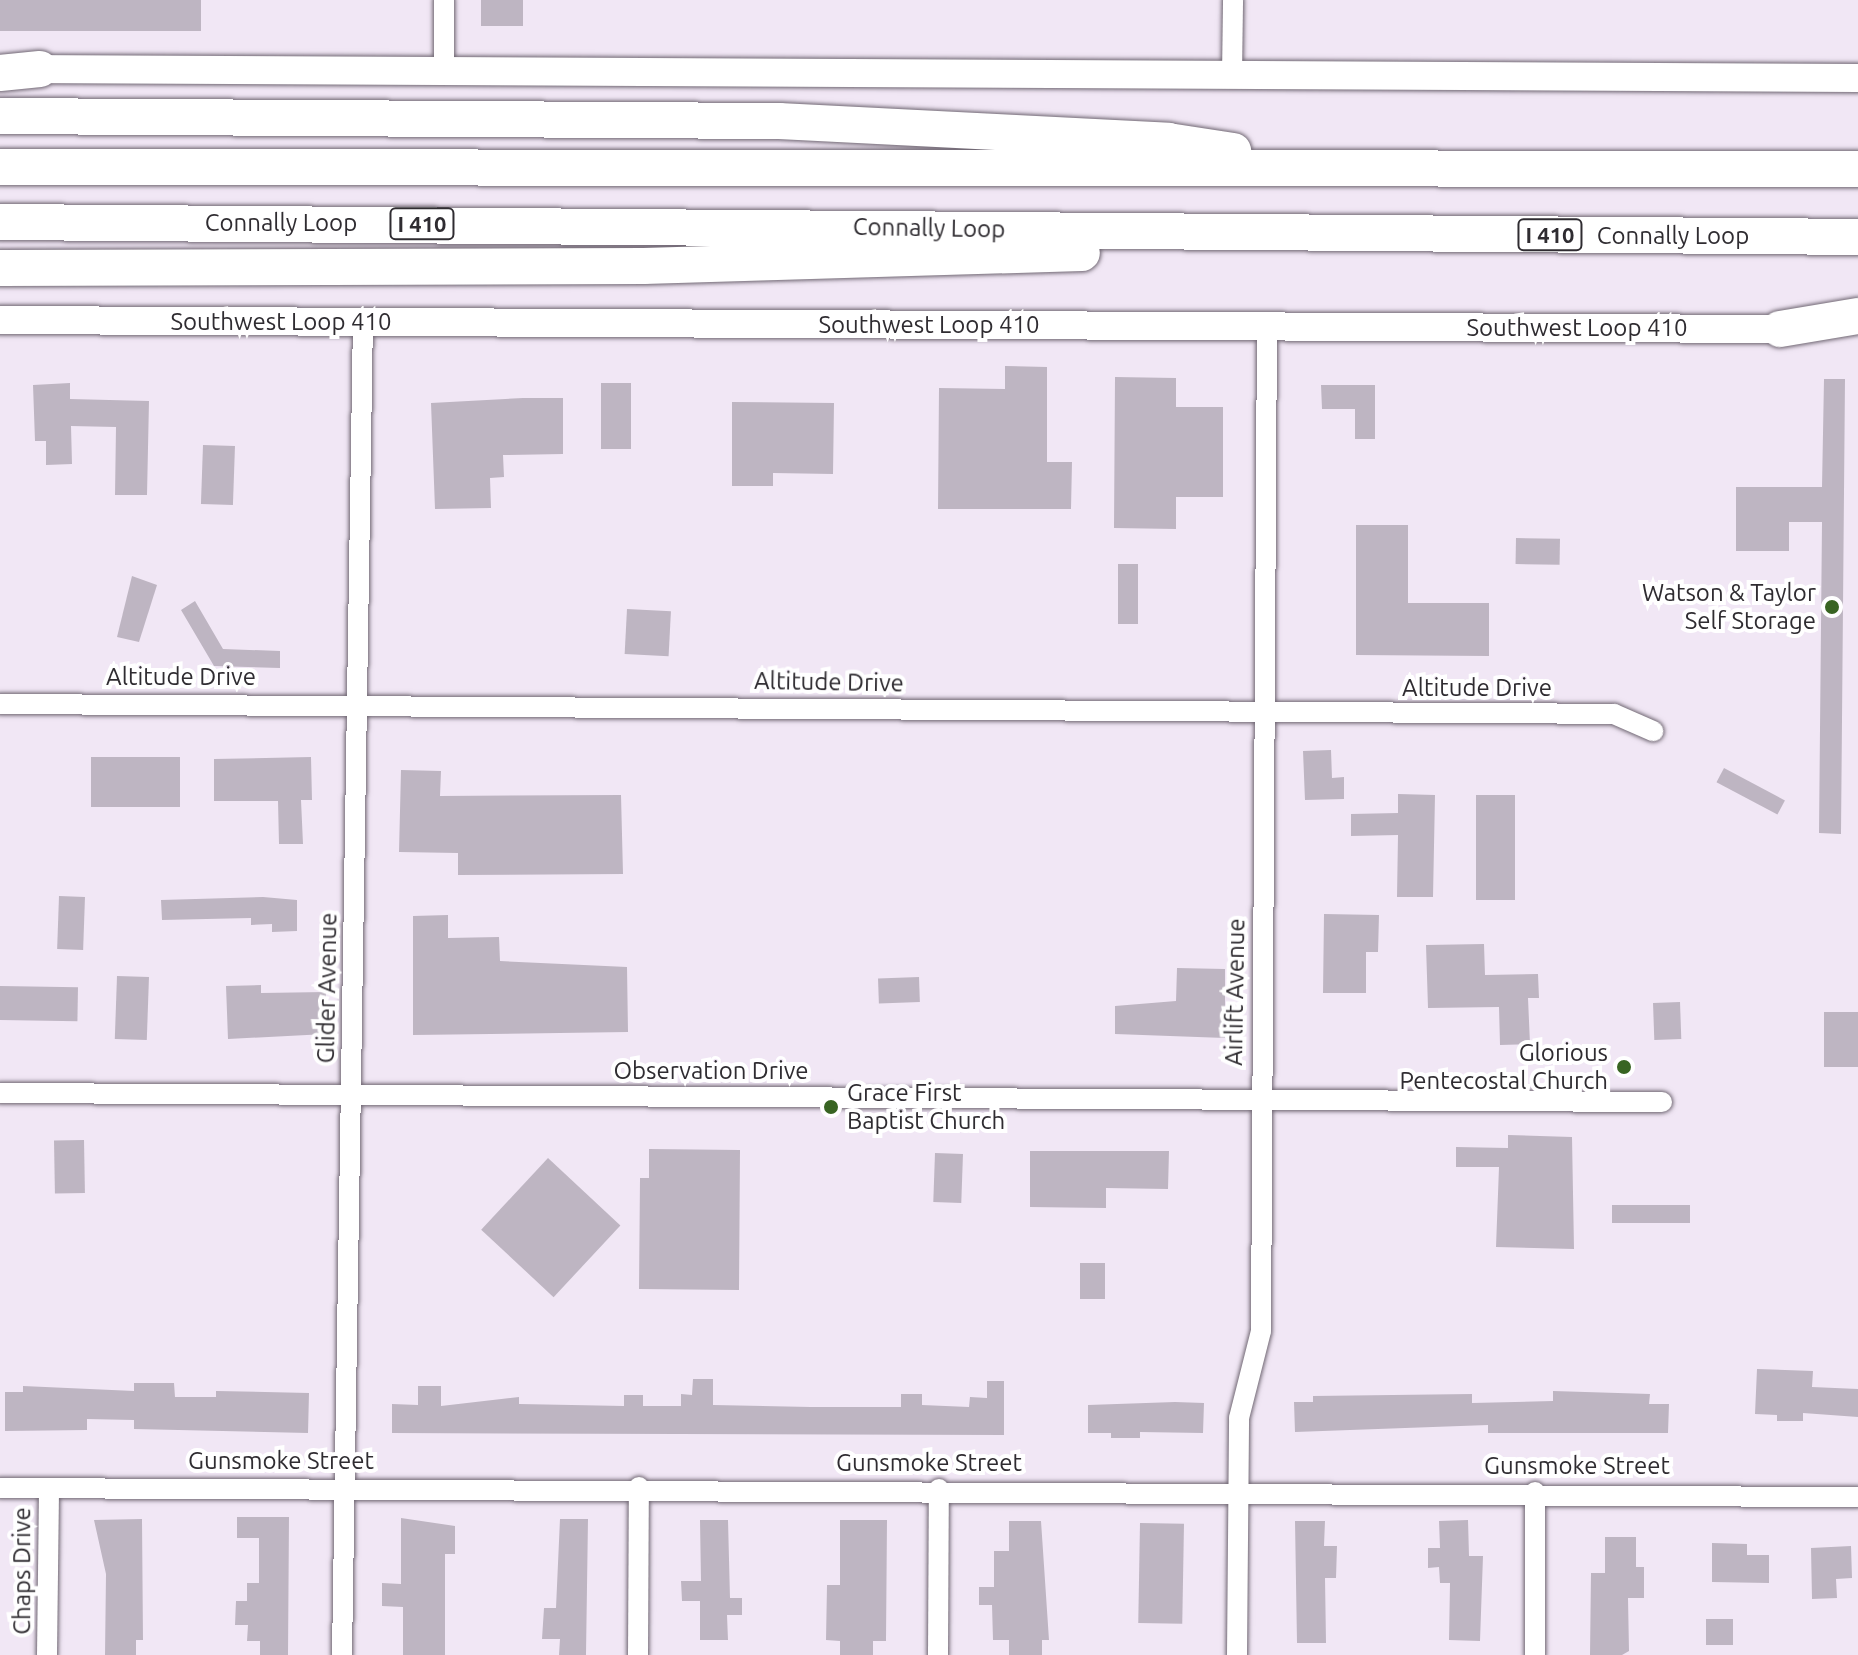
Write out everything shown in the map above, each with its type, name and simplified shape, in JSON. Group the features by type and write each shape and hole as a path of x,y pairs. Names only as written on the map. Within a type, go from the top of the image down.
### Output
{"highway":[{"path":"0,71 40,69"},
{"path":"0,116 924,126 1168,141 1343,168"},
{"path":"0,167 1858,169"},
{"name":"Connally Loop","path":"0,222 1858,237"},
{"path":"0,268 814,262 1178,250 1242,234"},
{"path":"1780,329 1858,316"}],"main road":[{"path":"40,69 1858,78"},
{"name":"Southwest Loop 410","path":"0,320 1858,329"}],"street":[{"path":"444,0 444,71"},
{"path":"1232,75 1233,0"},
{"name":"Glider Avenue","path":"342,1655 363,322"},
{"name":"Airlift Avenue","path":"1237,1655 1239,1418 1261,1331 1259,1101 1267,327"},
{"name":"Altitude Drive","path":"0,704 357,703 1614,714 1653,731"},
{"name":"Observation Drive","path":"0,1093 1662,1102"},
{"path":"638,1655 639,1487"},
{"name":"Gunsmoke Street","path":"0,1488 639,1487 1858,1497"},
{"name":"Chaps Drive","path":"47,1655 49,1488"},
{"path":"938,1655 939,1489"},
{"path":"1535,1492 1535,1655"}],"building":[{"path":"0,0 201,0 201,31 0,31"},
{"path":"481,0 523,0 523,26 481,26"},
{"path":"1005,366 1047,367 1047,462 1072,462 1071,509 938,509 939,388 1005,389"},
{"path":"1115,377 1176,378 1176,407 1223,407 1223,497 1176,497 1176,529 1114,528"},
{"path":"1824,379 1845,379 1841,834 1819,833 1822,522 1789,522 1789,551 1736,551 1736,487 1822,487"},
{"path":"70,383 70,399 149,401 147,495 115,495 116,427 71,426 72,464 46,465 46,441 35,441 33,385"},
{"path":"601,383 631,383 631,449 601,449"},
{"path":"1321,385 1375,385 1375,439 1355,439 1355,409 1322,409"},
{"path":"563,398 563,454 503,455 504,477 490,478 491,508 435,509 431,403"},
{"path":"732,402 834,403 833,474 773,473 773,486 732,486"},
{"path":"203,445 235,446 233,505 201,504"},
{"path":"1356,525 1408,525 1408,603 1489,603 1489,656 1356,655"},
{"path":"1516,538 1560,539 1560,565 1516,564"},
{"path":"1118,564 1138,564 1138,624 1118,624"},
{"path":"132,576 157,585 139,642 117,637"},
{"path":"195,601 223,649 280,651 280,668 214,666 181,610"},
{"path":"627,609 671,611 669,656 625,654"},
{"path":"1331,750 1332,778 1344,777 1344,799 1305,800 1303,751"},
{"path":"91,757 180,757 180,807 91,807"},
{"path":"311,757 312,800 301,800 303,844 279,844 278,801 214,801 214,759"},
{"path":"1724,768 1785,800 1777,815 1716,782"},
{"path":"401,770 441,771 440,796 621,795 623,874 458,875 458,853 399,852"},
{"path":"1398,794 1435,795 1433,897 1397,897 1398,835 1351,836 1351,814 1398,813"},
{"path":"1476,795 1515,795 1515,900 1476,900"},
{"path":"59,896 85,897 83,950 57,949"},
{"path":"263,897 297,900 297,931 272,932 272,924 251,925 251,918 162,920 161,900"},
{"path":"1324,914 1379,915 1378,952 1366,952 1366,993 1323,993"},
{"path":"448,915 448,938 499,937 500,961 627,967 628,1032 413,1035 413,916"},
{"path":"1484,944 1485,975 1538,974 1539,998 1528,998 1530,1044 1500,1045 1499,1007 1428,1008 1426,945"},
{"path":"1177,968 1225,969 1225,1038 1115,1034 1115,1006 1176,1001"},
{"path":"117,976 149,977 147,1040 115,1039"},
{"path":"919,977 920,1002 879,1003 878,978"},
{"path":"261,985 261,993 326,992 326,1034 228,1039 226,986"},
{"path":"0,986 78,987 77,1021 0,1020"},
{"path":"1680,1002 1681,1039 1654,1040 1653,1003"},
{"path":"1824,1012 1858,1012 1858,1067 1824,1067"},
{"path":"1508,1135 1572,1137 1574,1249 1496,1247 1499,1167 1456,1167 1456,1147 1508,1148"},
{"path":"84,1140 85,1193 55,1194 54,1141"},
{"path":"649,1149 740,1150 739,1290 639,1289 640,1178 649,1178"},
{"path":"1030,1151 1169,1151 1168,1189 1106,1188 1106,1208 1030,1207"},
{"path":"935,1153 963,1154 961,1203 933,1202"},
{"path":"548,1158 620,1226 554,1297 481,1230"},
{"path":"1612,1205 1690,1205 1690,1223 1612,1223"},
{"path":"1080,1263 1105,1263 1105,1299 1080,1299"},
{"path":"1757,1369 1813,1371 1812,1387 1858,1389 1858,1417 1803,1413 1803,1421 1777,1421 1777,1415 1755,1414"},
{"path":"693,1379 713,1379 713,1405 811,1407 901,1407 901,1394 922,1394 922,1405 969,1407 970,1397 987,1398 987,1381 1004,1381 1004,1435 392,1433 392,1404 418,1405 418,1386 441,1386 441,1406 519,1397 519,1404 624,1406 624,1395 643,1395 643,1406 681,1406 681,1394 692,1395"},
{"path":"134,1383 174,1383 175,1397 216,1397 216,1391 309,1393 308,1433 134,1429 134,1420 87,1419 87,1430 5,1431 5,1392 23,1392 23,1386 134,1391"},
{"path":"1553,1391 1650,1394 1649,1404 1669,1404 1668,1433 1488,1433 1488,1425 1295,1432 1294,1402 1313,1402 1313,1396 1472,1394 1472,1403 1553,1401"},
{"path":"1204,1403 1203,1433 1140,1432 1140,1438 1111,1438 1111,1433 1088,1433 1088,1405"},
{"path":"237,1517 289,1517 288,1655 260,1655 260,1641 247,1641 248,1625 235,1625 236,1601 247,1601 247,1583 259,1583 259,1538 237,1538"},
{"path":"401,1518 455,1526 455,1554 445,1554 445,1655 403,1655 403,1607 382,1606 382,1583 401,1584"},
{"path":"142,1519 143,1640 136,1640 136,1655 105,1655 106,1574 94,1520"},
{"path":"560,1519 588,1519 586,1655 559,1655 560,1639 542,1639 544,1608 556,1608"},
{"path":"700,1520 728,1520 730,1598 742,1598 742,1615 727,1615 728,1640 700,1640 700,1601 682,1601 681,1581 701,1581"},
{"path":"840,1520 887,1520 886,1641 873,1641 873,1655 840,1655 840,1641 826,1640 827,1585 840,1585"},
{"path":"1468,1520 1469,1556 1483,1556 1480,1641 1449,1640 1450,1583 1440,1583 1439,1567 1428,1568 1428,1548 1440,1548 1439,1521"},
{"path":"1009,1521 1041,1521 1049,1640 1042,1640 1042,1655 1009,1655 1009,1640 993,1640 992,1605 979,1605 979,1587 994,1587 994,1551 1009,1551"},
{"path":"1295,1521 1325,1521 1324,1546 1337,1546 1336,1578 1325,1578 1326,1643 1297,1643"},
{"path":"1140,1523 1184,1524 1182,1624 1138,1623"},
{"path":"1605,1537 1636,1537 1636,1567 1644,1567 1644,1598 1628,1598 1629,1651 1622,1655 1590,1655 1591,1573 1605,1573"},
{"path":"1712,1543 1747,1544 1747,1555 1769,1555 1769,1583 1712,1582"},
{"path":"1851,1546 1852,1578 1836,1579 1837,1598 1812,1599 1811,1548"},
{"path":"1706,1619 1733,1619 1733,1645 1706,1645"}],"place":[{"name":"Watson & Taylor Self Storage","path":"1832,607"},
{"name":"Glorious Pentecostal Church","path":"1624,1067"},
{"name":"Grace First Baptist Church","path":"831,1107"}]}
